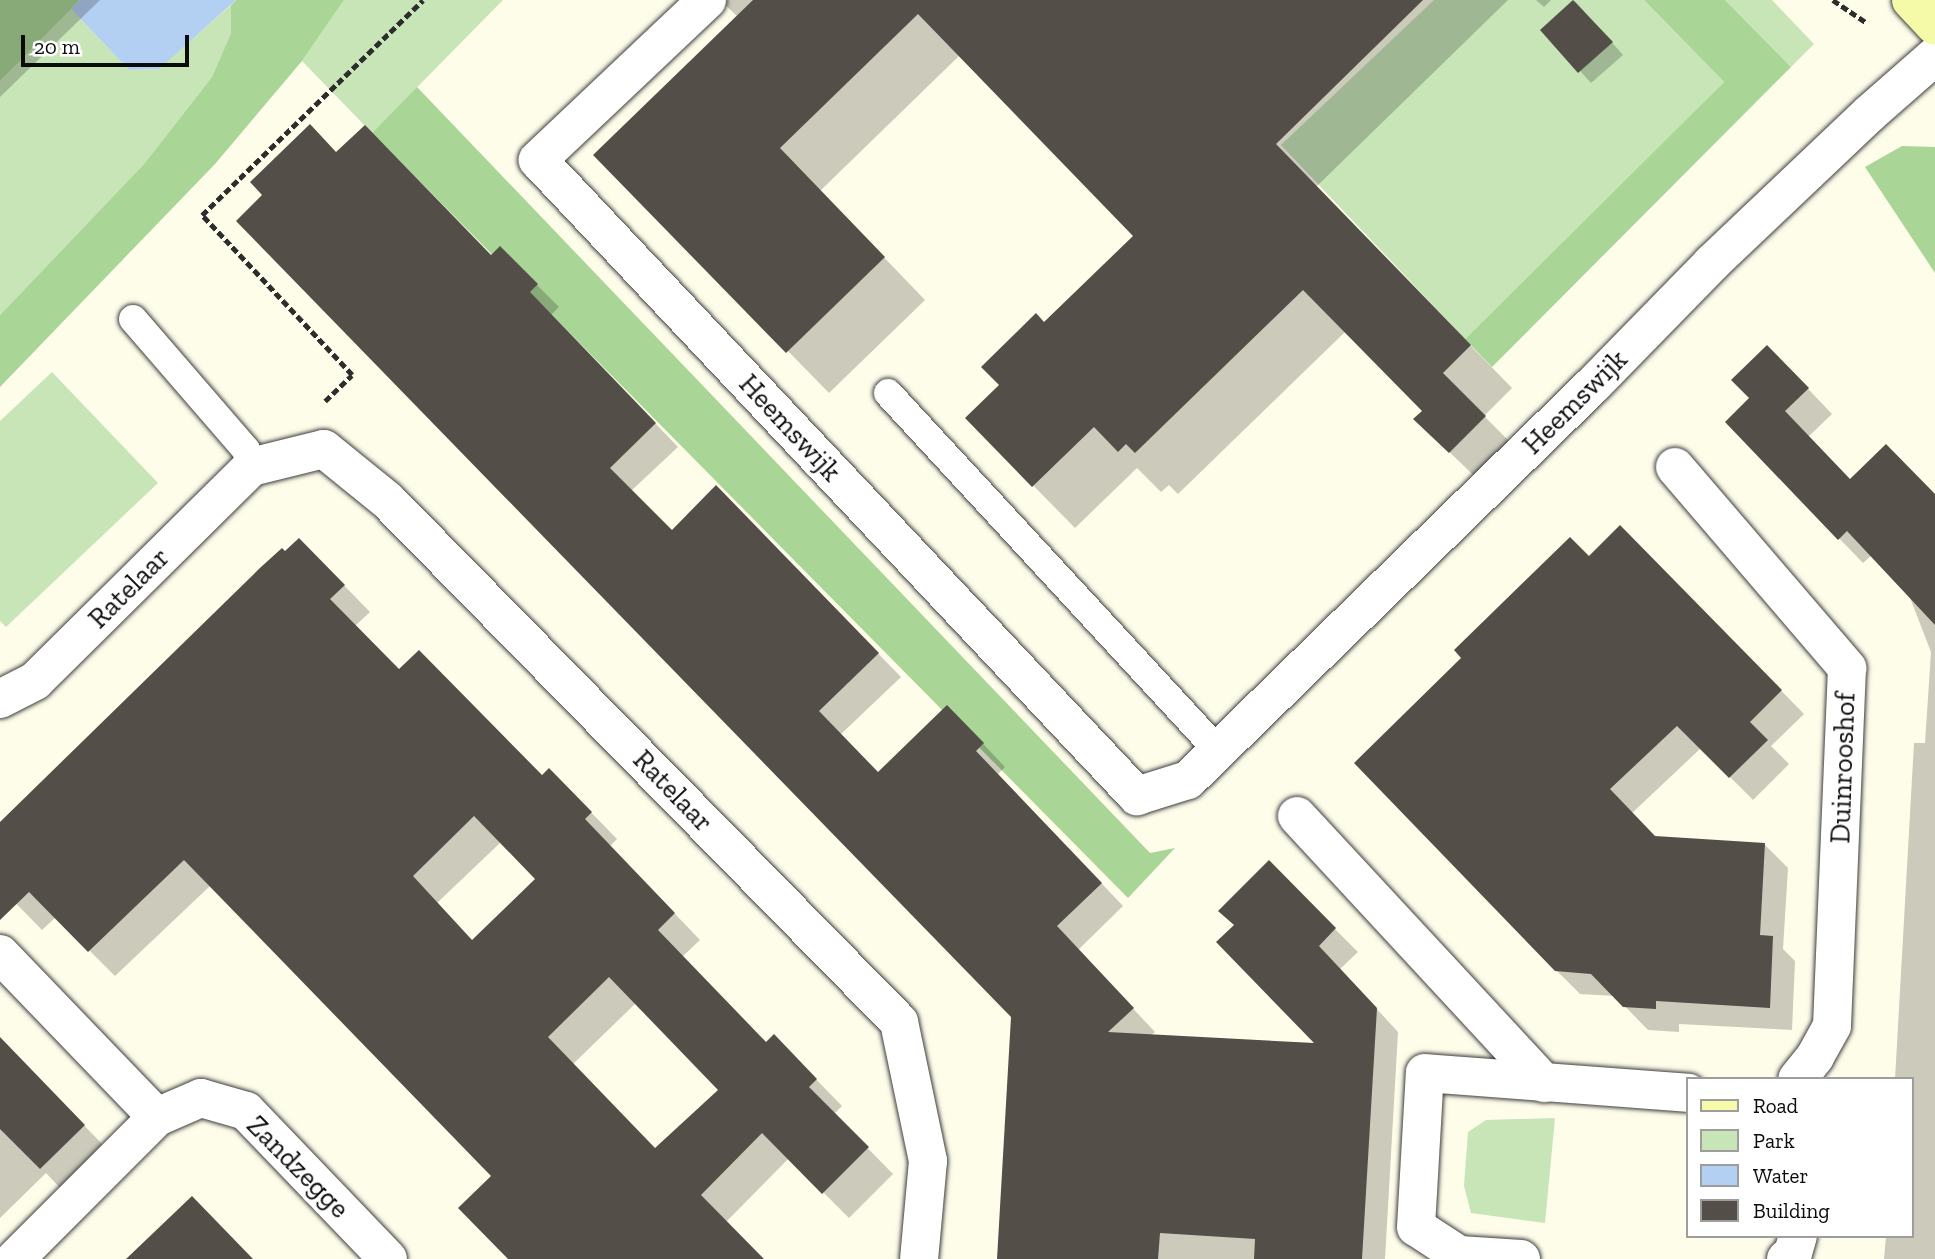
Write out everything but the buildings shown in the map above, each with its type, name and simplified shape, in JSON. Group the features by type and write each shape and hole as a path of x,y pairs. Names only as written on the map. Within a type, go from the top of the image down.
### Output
{"main road":[{"path":"1910,0 1935,26"}],"street":[{"name":"Heemswijk","path":"707,0 538,160 1137,796 1188,780 1594,384 1712,263 1869,114 1935,56"},
{"path":"251,467 324,449"},
{"name":"Ratelaar","path":"324,449 387,500 899,1021 928,1161 919,1259"},
{"name":"Ratelaar","path":"0,699 34,681 251,467"},
{"name":"Duinrooshof","path":"1675,467 1847,668 1832,1026 1815,1057 1799,1077"},
{"path":"1297,817 1544,1083"},
{"path":"0,954 157,1117"},
{"path":"1521,1259 1459,1255 1416,1227 1425,1073 1686,1093"},
{"name":"Zandzegge","path":"15,1259 157,1117 201,1098 246,1111 388,1259"},
{"path":"1786,1259 1793,1253 1797,1238"}],"lane":[{"path":"133,319 246,450 251,467"},
{"path":"888,393 1218,751"}],"path":[{"path":"324,449 307,418 352,375 201,215 423,0"}],"green space":[{"path":"0,0 80,0 0,81"},
{"path":"236,0 344,0 302,61 215,164 0,387 0,315 144,164 212,77 231,33 231,5"},
{"path":"344,0 503,0 372,133 302,61"},
{"path":"1434,0 1644,0 1724,82 1465,339 1281,145"},
{"path":"1644,0 1725,0 1791,67 1492,367 1465,339 1724,82"},
{"path":"1725,0 1772,0 1814,44 1791,67"},
{"path":"231,5 231,33 212,77 144,164 0,315 0,81 71,9 129,70 158,69"},
{"path":"417,87 1150,853 1175,848 1128,898 372,133"},
{"path":"1902,146 1935,147 1935,273 1865,167"},
{"path":"52,372 158,483 6,627 0,621 0,421"},
{"path":"1555,1118 1545,1223 1471,1213 1464,1186 1468,1132 1486,1120"}],"water":[{"path":"80,0 236,0 159,69 129,70 71,9"}]}
